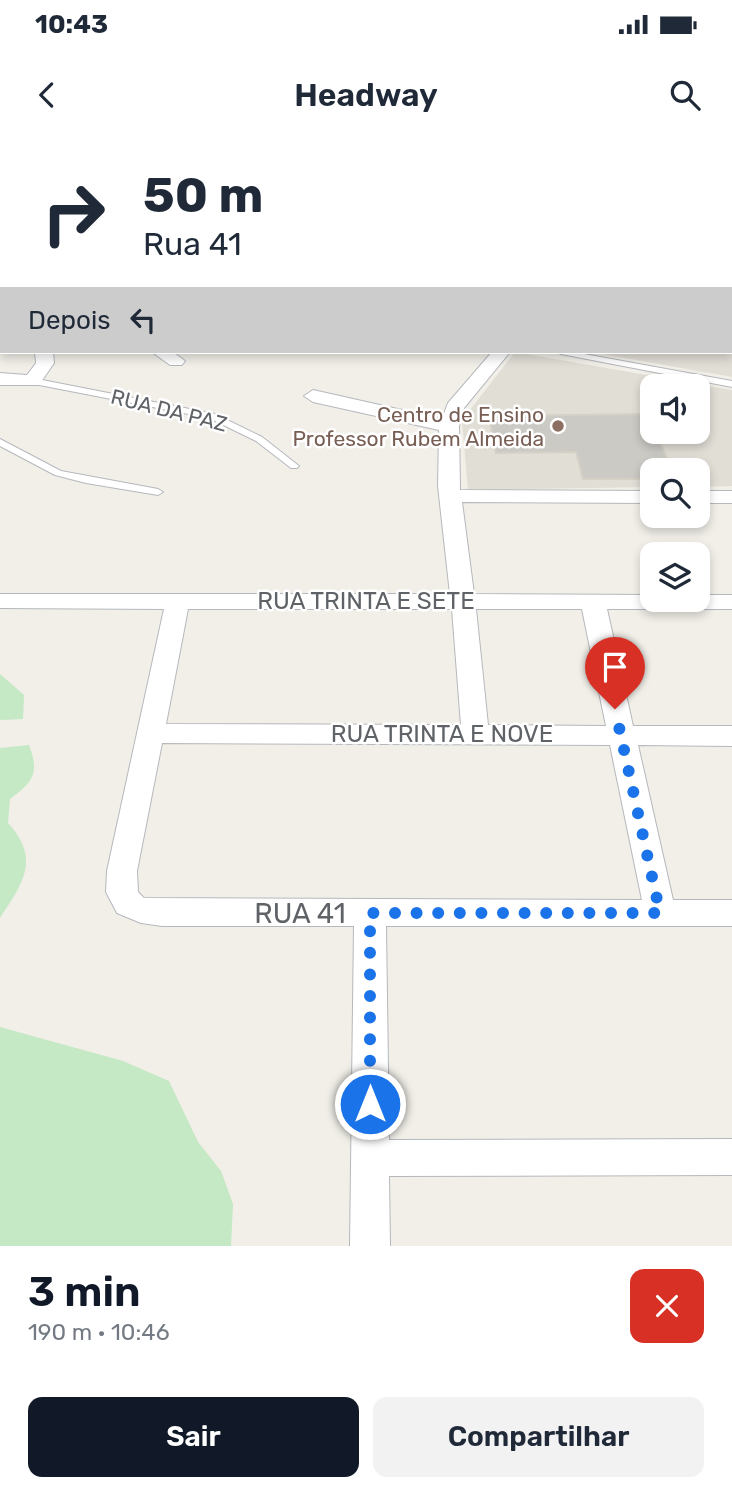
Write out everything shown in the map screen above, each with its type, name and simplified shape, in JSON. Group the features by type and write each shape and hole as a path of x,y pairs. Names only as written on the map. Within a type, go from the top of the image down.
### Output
{"street":[{"path":"0,379 32,381 45,363 44,354"},
{"path":"475,734 451,496 449,426 455,407 500,354"},
{"path":"313,396 449,426"},
{"path":"451,496 640,497"},
{"path":"710,497 732,497"},
{"name":"RUA TRINTA E SETE","path":"0,601 732,602"},
{"path":"162,913 142,912 126,904 120,890 178,601"},
{"path":"593,602 660,913"},
{"name":"RUA TRINTA E NOVE","path":"152,733 732,736"},
{"name":"RUA 41","path":"162,913 732,913"},
{"path":"370,913 370,1246"},
{"path":"370,1158 732,1157"}],"lane":[{"path":"572,354 732,384"},
{"name":"RUA DA PAZ","path":"32,381 212,416 259,439 294,466"},
{"path":"0,442 58,473 158,492"}],"shaded area":[{"name":"Centro de Ensino Professor Rubem Almeida","path":"513,354 641,374 640,444 710,444 710,386 732,390 732,486 710,487 710,458 640,458 640,487 468,490 462,420"},
{"path":"602,354 732,354 732,377"}],"green space":[{"path":"0,674 24,695 23,719 0,720"},
{"path":"29,745 34,770 29,782 10,799 8,823 24,848 25,871 16,893 0,918 0,748"},
{"path":"0,1027 123,1061 169,1081 198,1142 221,1171 233,1204 231,1246 0,1246"}],"building":[{"path":"640,414 640,444 661,444 667,458 640,458 640,479 583,479 576,452 496,453 489,416"}],"place":[{"name":"Centro de Ensino Professor Rubem Almeida","path":"558,426"}],"route":[{"path":"370,1104 370,913 660,913 615,709"}]}
